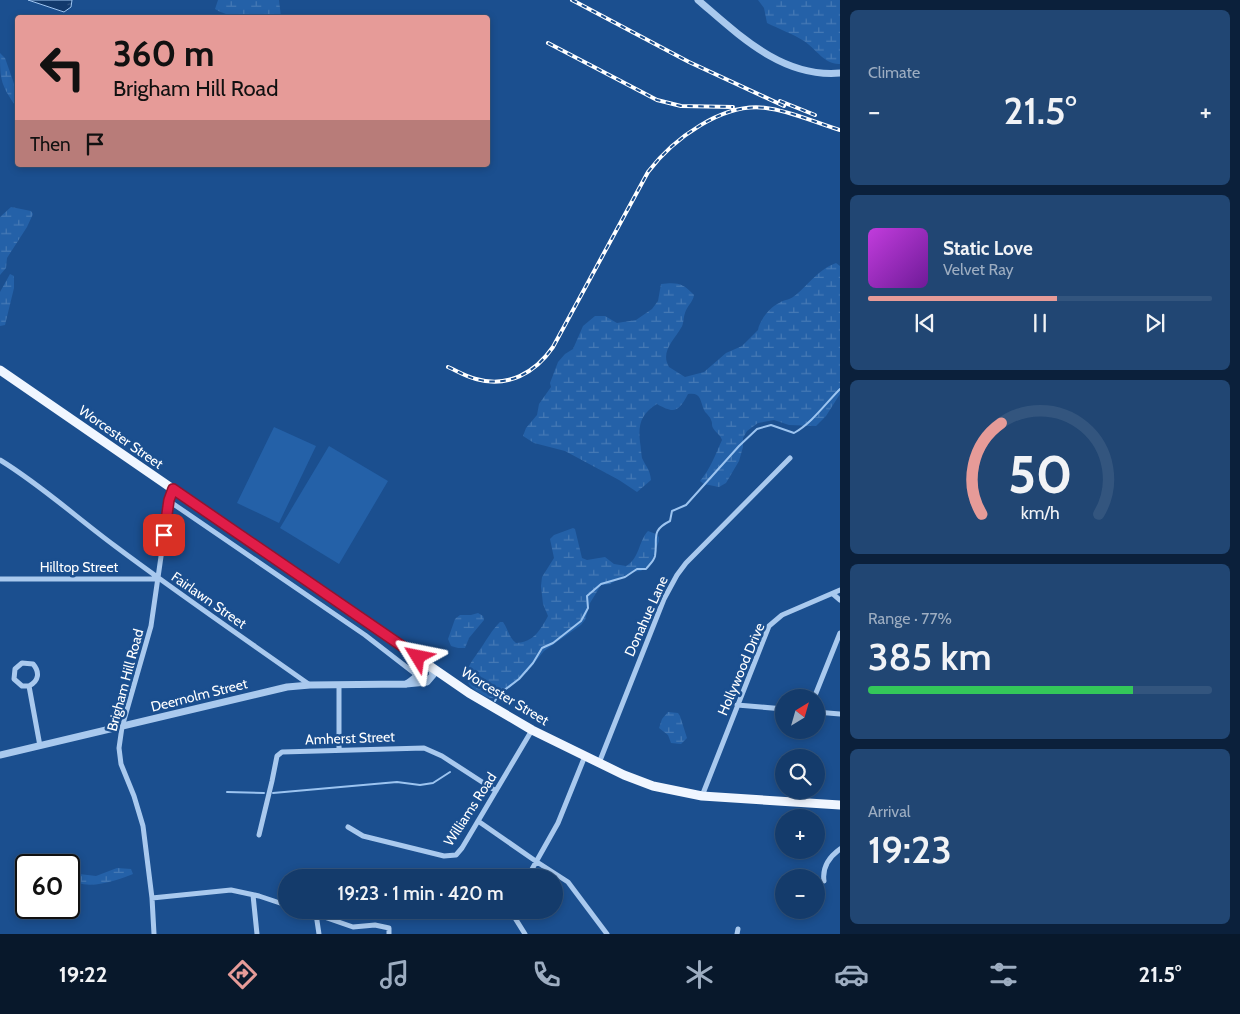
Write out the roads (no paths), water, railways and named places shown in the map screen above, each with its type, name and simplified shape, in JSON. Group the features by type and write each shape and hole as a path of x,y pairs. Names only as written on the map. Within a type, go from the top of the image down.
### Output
{"main road":[{"name":"Worcester Street","path":"0,370 485,704 532,730 624,775 653,786 702,796 840,805"}],"street":[{"path":"698,0 755,46 778,61 812,72 840,72"},
{"name":"Donahue Lane","path":"599,763 664,599 678,572 790,458"},
{"name":"Fairlawn Street","path":"0,460 66,507 102,537 159,579 310,685"},
{"name":"Brigham Hill Road","path":"154,934 152,898 143,826 120,760 119,748 122,727 149,635 159,579 169,500 173,489"},
{"path":"169,500 365,635 418,676"},
{"name":"Hilltop Street","path":"0,579 159,579"},
{"name":"Hollywood Drive","path":"702,796 767,631 773,622 782,615 840,590"},
{"path":"833,594 840,600"},
{"path":"818,689 840,633"},
{"path":"28,662 33,664 37,671 37,679 29,686 19,685 14,676 16,667 22,663 28,662"},
{"path":"406,684 418,676 424,668 431,667"},
{"name":"Deernolm Street","path":"0,756 276,689 310,685 427,682 433,675 431,667"},
{"path":"338,685 339,750"},
{"path":"29,686 40,746"},
{"path":"738,705 775,708"},
{"path":"825,713 840,714"},
{"name":"Williams Road","path":"348,827 363,836 451,857 456,855 532,730"},
{"name":"Amherst Street","path":"259,835 278,754 282,752 424,748 442,756 496,791"},
{"path":"533,869 558,823 585,756"},
{"path":"478,821 568,882 607,934"},
{"path":"824,869 840,849"},
{"path":"152,898 231,890 278,903"},
{"path":"253,895 257,934"},
{"path":"317,919 319,934"},
{"path":"330,919 353,927 375,925 389,931"},
{"path":"516,919 525,934"}],"water":[{"path":"28,0 72,0 71,7 64,12"}],"waterway":[{"path":"495,701 498,695 519,679 533,663 542,648 553,643 581,621 588,608 587,596 601,584 625,577 637,569 646,569 654,558 657,532 670,521 672,511 686,505 739,446 757,429 771,425 794,433 813,419 840,389"},
{"path":"273,793 397,782 420,785 433,783 450,772"},
{"path":"227,792 264,793"}],"railway":[{"path":"572,0 689,62 784,106"},
{"path":"548,43 657,100 681,106 733,107"},
{"path":"780,101 815,115"},
{"path":"448,367 473,378 499,381 510,380 520,376 538,364 553,347 648,172 671,147 700,125 733,111 766,108 794,114 840,130"}]}
